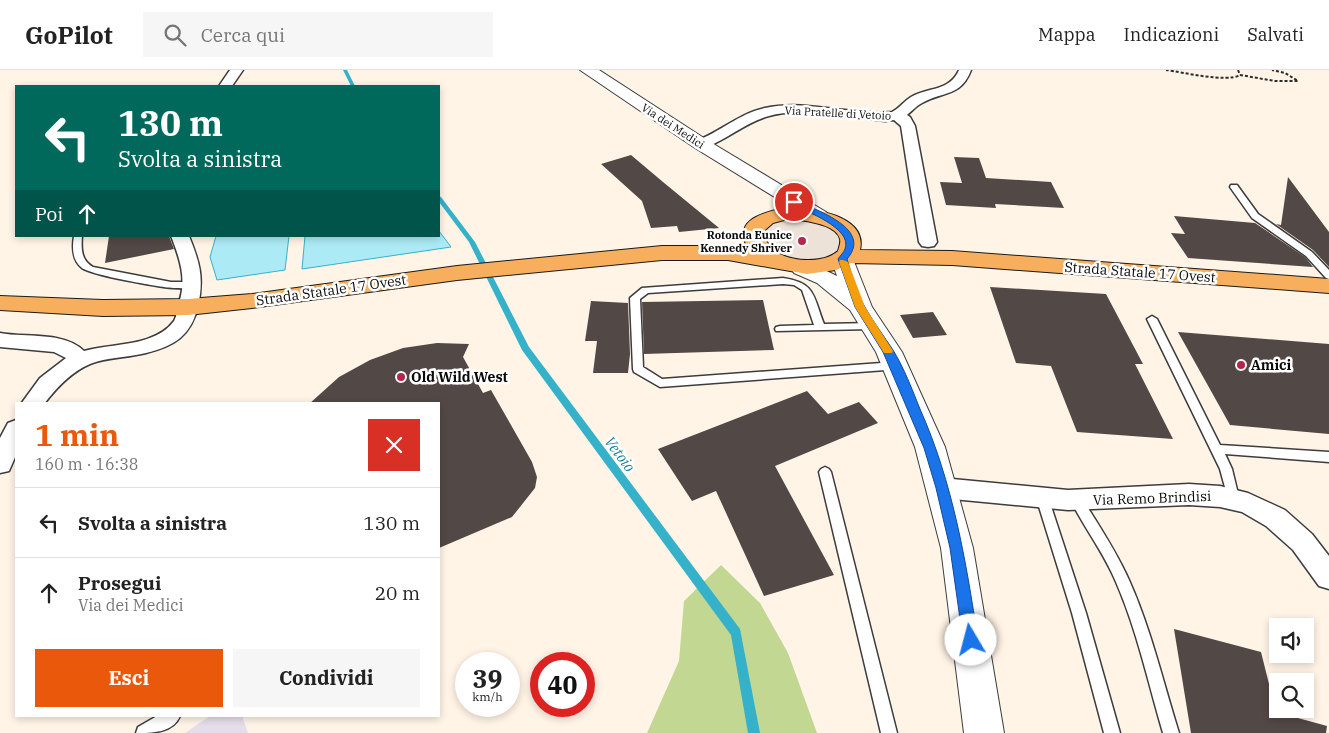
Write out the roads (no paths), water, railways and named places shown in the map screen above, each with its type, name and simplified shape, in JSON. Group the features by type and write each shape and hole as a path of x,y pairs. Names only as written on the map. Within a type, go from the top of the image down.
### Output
{"main road":[{"path":"787,213 819,216 841,227 849,237 851,244 844,258 826,266 802,268 773,260 764,255 755,245 753,234 758,225 770,217 787,213"},
{"name":"Strada Statale 17 Ovest","path":"662,254 720,241 758,225"},
{"name":"Strada Statale 17 Ovest","path":"841,227 886,244 952,258"},
{"name":"Strada Statale 17 Ovest","path":"0,302 95,308 191,296 252,301 457,273 662,254 728,253 773,260"},
{"name":"Strada Statale 17 Ovest","path":"844,258 952,258 1329,286"}],"street":[{"path":"227,85 237,70"},
{"name":"Via dei Medici","path":"588,70 701,144 819,216"},
{"name":"Via Pratelle di Vetoio","path":"701,144 717,138 764,113 773,111 796,110 885,117 897,116 918,99 954,87 960,82 965,70"},
{"path":"897,116 906,122 908,126 928,242"},
{"path":"758,180 765,191 769,206 758,225"},
{"path":"34,402 51,379 81,360 97,354 145,347 161,341 174,332 184,321 191,296 190,262 180,237"},
{"path":"844,258 866,316 889,352 930,448 942,488 957,548 984,733"},
{"path":"802,268 825,278 866,316"},
{"path":"0,340 62,347 72,350 81,360"},
{"path":"0,464 15,431"},
{"name":"Via Remo Brindisi","path":"942,488 1077,500 1208,495 1233,498 1268,512 1284,524 1312,552 1329,577"}],"lane":[{"path":"1234,187 1255,216 1309,254 1329,276"},
{"path":"78,237 78,258 90,269 171,285 191,296"},
{"path":"820,328 806,289 797,284 783,281 645,290 635,298 638,369 660,383 895,366"},
{"path":"780,329 820,328 866,316"},
{"path":"1152,319 1217,449 1230,480 1233,498"},
{"path":"1217,449 1329,457"},
{"path":"825,472 889,733"},
{"path":"1042,497 1079,613 1112,733"},
{"path":"1077,500 1106,548 1122,581 1134,612 1171,733"},
{"path":"144,733 170,717"}],"water":[{"path":"440,232 451,247 302,269 305,237 440,237"},
{"path":"216,237 289,237 285,270 217,280 210,257"}],"waterway":[{"name":"Vetoio","path":"345,70 352,85"},
{"name":"Vetoio","path":"440,199 472,242 525,348 736,633 754,733"}],"place":[{"name":"Rotonda Eunice Kennedy Shriver","path":"802,241"},
{"name":"Amici","path":"1241,365"},
{"name":"Old Wild West","path":"401,377"}]}
